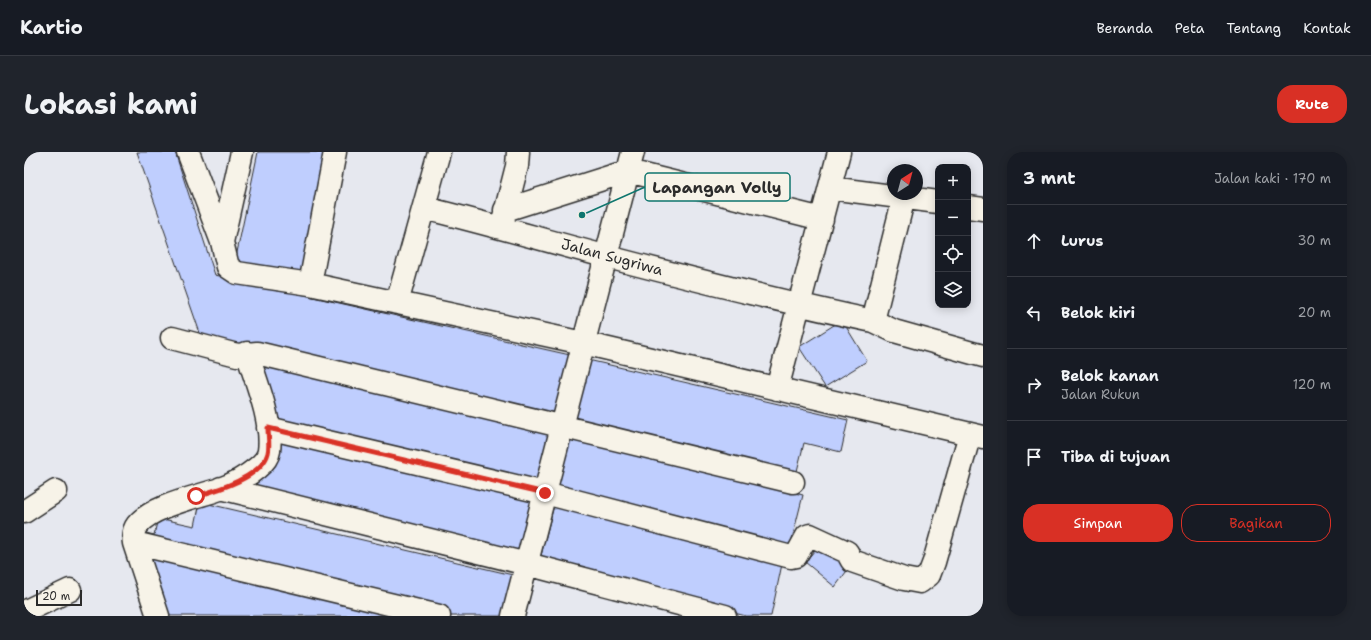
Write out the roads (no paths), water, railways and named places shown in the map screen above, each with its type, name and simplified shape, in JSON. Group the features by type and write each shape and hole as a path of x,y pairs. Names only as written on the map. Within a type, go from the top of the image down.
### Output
{"street":[{"path":"188,152 222,242 228,267 237,273 310,284 583,343 976,436 934,562 929,575 920,582 904,579 852,560 847,552 810,535 807,536 796,556 791,557 545,493 268,428"},
{"path":"222,242 242,152"},
{"path":"310,284 335,152"},
{"path":"397,303 439,152"},
{"path":"503,219 517,166 518,152"},
{"path":"777,388 839,152"},
{"path":"503,219 631,162 822,219"},
{"path":"513,616 631,162"},
{"path":"830,188 887,195"},
{"path":"873,320 903,200"},
{"path":"923,200 935,202"},
{"path":"971,207 983,209"},
{"name":"Jalan Sugriwa","path":"424,208 503,219 607,257 800,305 873,320 894,331 983,356"},
{"path":"172,338 237,355 257,353 793,482"},
{"path":"158,616 134,543 133,536 137,526 166,507 222,488 248,476 262,464 269,450 268,428 247,353"},
{"path":"222,488 526,564 725,616"},
{"path":"24,512 56,491"},
{"path":"134,543 439,616"},
{"path":"27,608 70,590"}],"place":[{"name":"Lapangan Volly","path":"582,215"}]}
